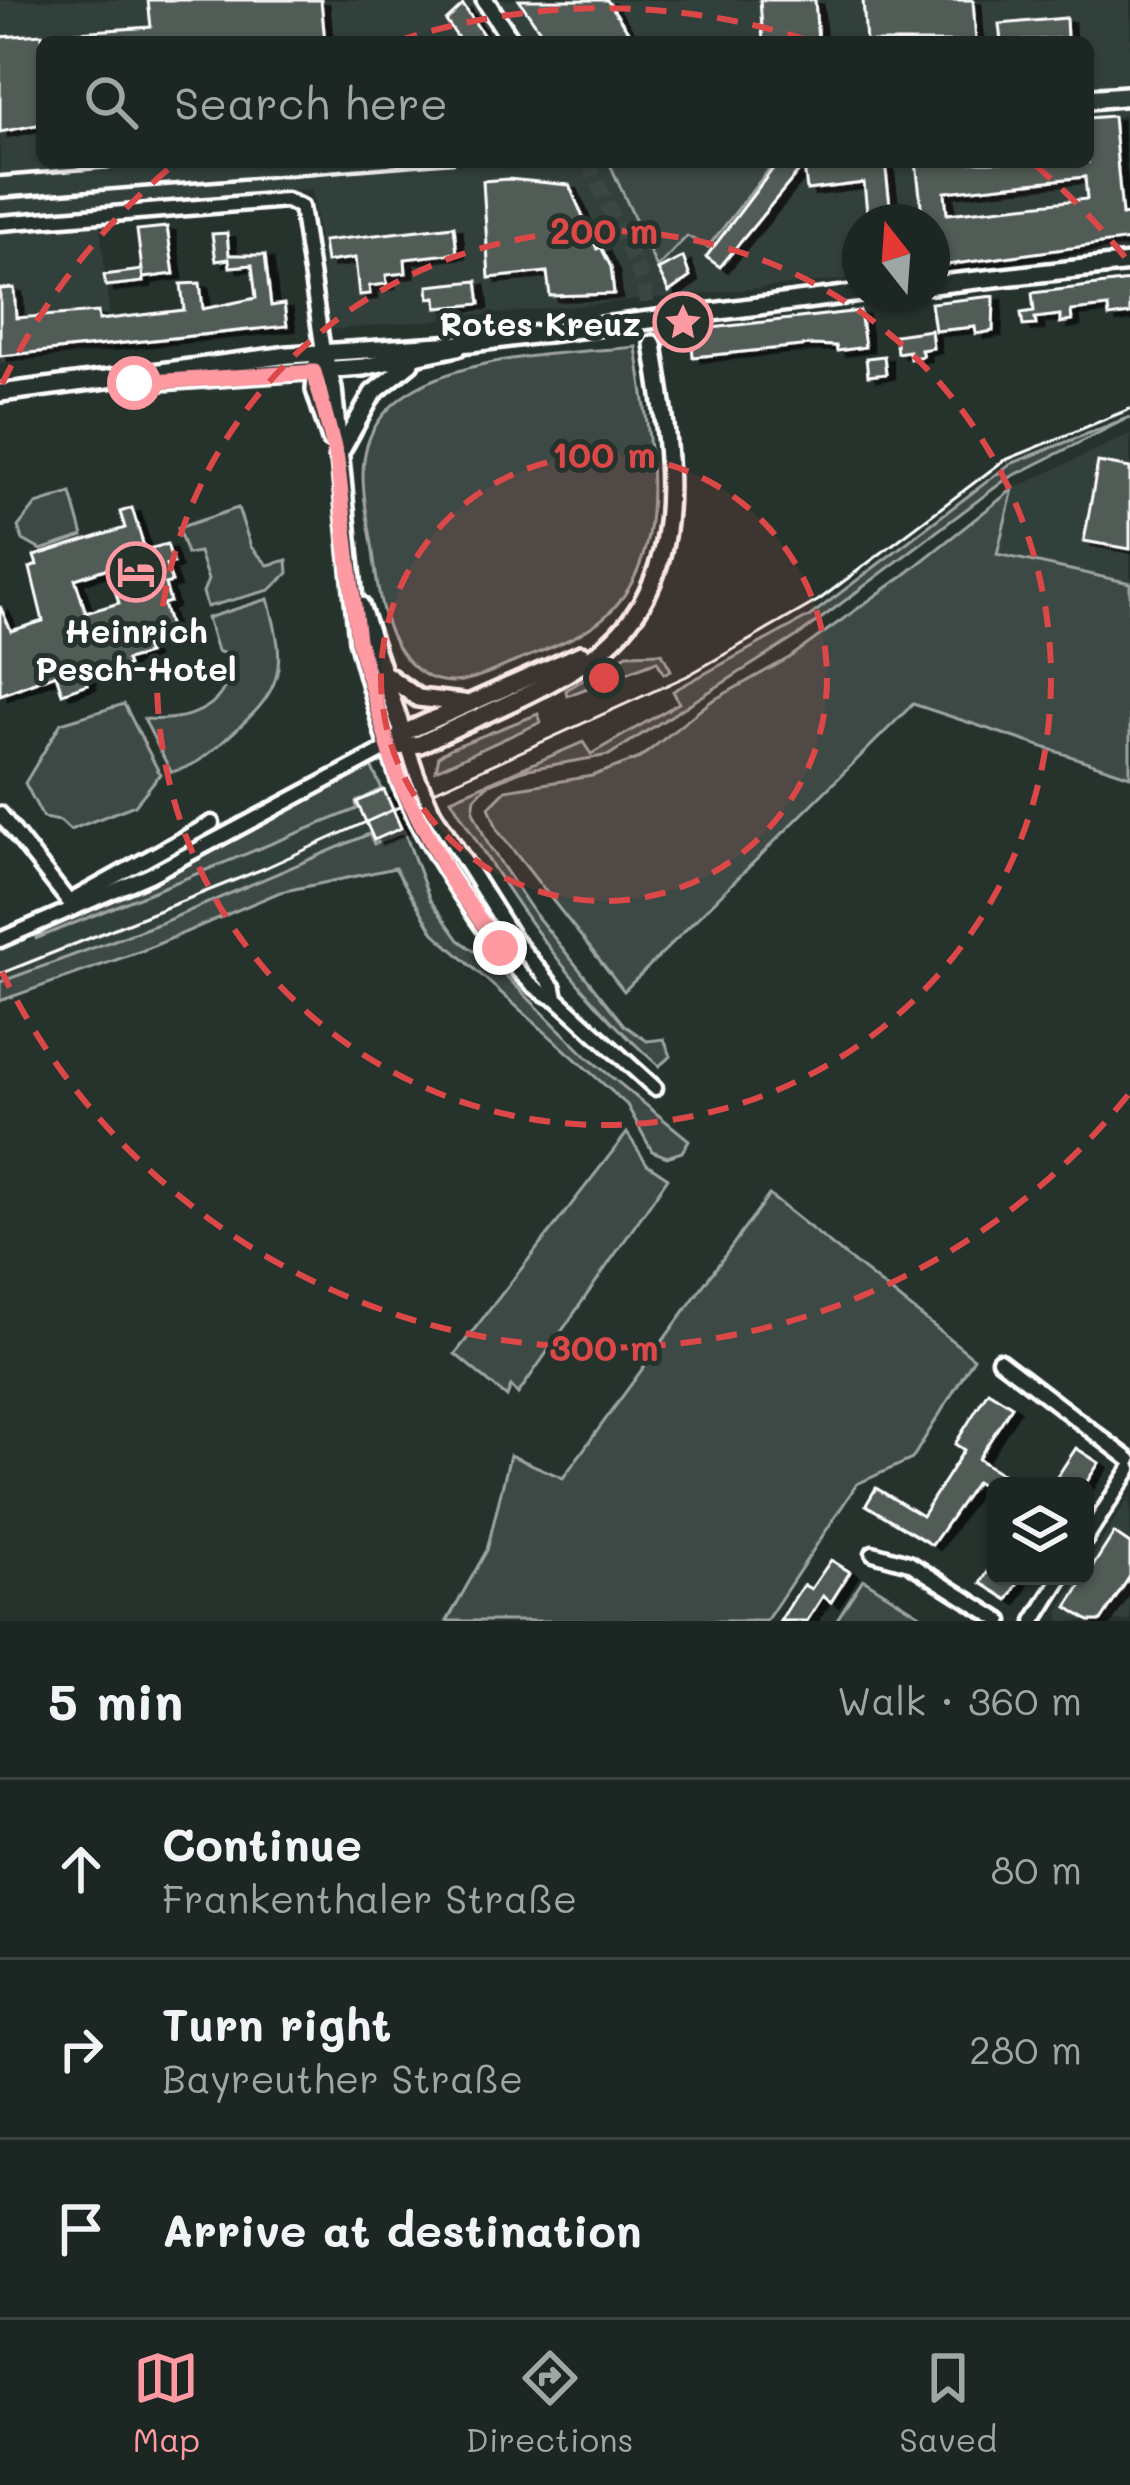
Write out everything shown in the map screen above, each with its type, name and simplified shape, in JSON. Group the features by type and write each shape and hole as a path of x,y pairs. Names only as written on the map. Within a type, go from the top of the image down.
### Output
{"street":[{"path":"484,0 508,36"},
{"path":"0,223 286,200 301,207 307,221 358,640 388,748 416,820 500,948 545,996 556,998"},
{"path":"950,283 1130,262"},
{"path":"0,393 323,351 471,343 842,295"},
{"path":"74,384 322,371 412,361 471,343"},
{"path":"0,940 150,875 388,748 569,671 610,640 651,590 668,532 666,440 653,344"},
{"path":"337,459 373,393 412,361"},
{"path":"355,594 433,811 556,998 656,1088"},
{"path":"406,741 472,703 610,640"},
{"path":"385,674 418,698 472,703"},
{"path":"0,814 69,902 212,823"},
{"path":"999,1360 1130,1465 1094,1525"},
{"path":"873,1552 909,1563 1001,1621"},
{"path":"1034,1621 1056,1585"}],"shaded area":[{"path":"0,0 1130,0 1130,115 1113,117 1126,249 950,268 950,204 842,204 842,280 331,330 312,189 98,205 113,351 0,364"},
{"path":"612,168 770,168 708,247 687,236 657,268"},
{"path":"636,347 652,498 638,571 619,602 573,637 482,676 445,682 422,673 391,634 377,585 363,482 364,460 376,425 401,398 434,379 474,366"},
{"path":"1130,417 1005,480 802,633 609,755 523,770 487,785 475,798 473,811 488,844 535,914 624,1025 647,1041 664,1039 671,1056 659,1066 598,1006 544,941 451,799 583,742 591,754 679,703 673,691 810,616 1010,464"},
{"path":"1130,434 1130,583 997,554 1013,489"},
{"path":"1013,489 997,554 1130,583 1130,776 913,704 624,991 498,831 489,807 506,790 592,776 640,758 710,702 789,658 903,576"},
{"path":"71,493 83,536 41,550 23,540 18,527 36,504"},
{"path":"238,508 251,547 268,565 287,560 288,573 270,590 207,607 203,592 208,580 199,552 187,554 178,528"},
{"path":"268,599 279,662 270,692 213,750 171,772 144,719 192,714 216,699 229,673 229,655 217,651 207,618"},
{"path":"662,653 671,670 664,674 657,661 567,696 566,690 627,654"},
{"path":"124,704 160,774 135,805 70,830 60,821 43,818 25,783 61,723"},
{"path":"538,714 541,722 436,770 439,756 451,748"},
{"path":"365,753 382,789 356,802 357,809 35,939 78,903 279,805"},
{"path":"357,809 369,834 161,924 0,982 0,948 35,939"},
{"path":"404,831 430,900 459,940 499,969 587,1057 689,1140 682,1152 667,1157 652,1151 627,1105 434,933 395,868 280,892 144,950 0,1001 0,982 161,923 369,834 374,844"},
{"path":"627,1133 647,1164 668,1178 518,1394 511,1386 507,1397 455,1354"},
{"path":"769,1195 974,1358 912,1459 857,1484 766,1621 447,1621 487,1550 510,1455 563,1478"},
{"path":"1130,1496 1130,1621 1060,1621 1058,1612 1075,1585 1094,1585 1094,1554"},
{"path":"863,1579 930,1621 836,1621"}],"building":[{"path":"148,0 321,0 324,36 63,36 151,27"},
{"path":"519,0 607,0 631,36 544,36"},
{"path":"760,0 815,0 818,36 763,36"},
{"path":"863,0 973,0 976,36 866,36"},
{"path":"463,5 484,36 457,36 446,21"},
{"path":"1066,18 1067,36 1000,36 999,24"},
{"path":"42,34 36,36 36,125 0,132 0,37"},
{"path":"1113,116 1122,215 1130,214 1130,240 950,265 950,214 1087,199 1085,177 945,192 946,204 921,204 917,168 1094,168 1094,118"},
{"path":"773,168 802,168 720,267 706,257"},
{"path":"804,168 886,168 890,204 866,204 864,183 807,190"},
{"path":"483,181 569,185 597,249 601,247 611,267 614,294 550,296 547,272 489,278"},
{"path":"454,226 457,253 405,259 406,273 386,275 387,284 369,286 370,294 359,295 355,258 326,262 323,241"},
{"path":"167,227 174,274 143,278 142,272 143,282 106,286 104,275 142,270 137,230"},
{"path":"227,233 229,255 265,255 271,306 284,304 287,326 0,356 0,289 14,288 16,318 98,312 99,320 184,310 181,284 200,283 203,309 256,298 252,265 230,267 229,259 216,261 212,234"},
{"path":"683,257 690,277 669,292 658,270"},
{"path":"477,281 480,304 437,308 436,297 429,298 428,286"},
{"path":"1130,281 1130,314 1109,317 1108,307 1071,311 1072,321 1060,323 1060,315 1035,318 1036,325 1023,326 1021,313 1034,311 1032,293"},
{"path":"994,296 993,331 976,334 975,327 935,331 932,312 950,312 950,301"},
{"path":"860,312 865,347 837,351 836,346 811,345 693,357 692,342 665,344 659,334"},
{"path":"931,330 933,348 921,350 923,356 910,359 909,351 897,353 895,335"},
{"path":"884,356 886,374 868,376 866,358"},
{"path":"1098,462 1130,468 1130,549 1084,541"},
{"path":"132,508 145,550 167,544 173,563 166,565 172,582 165,584 170,602 163,604 173,638 145,646 148,654 126,660 128,666 86,679 88,684 62,693 56,674 0,695 0,606 11,631 43,621 30,568 37,565 34,556 125,528 120,512","holes":["108,568 119,603 86,613 75,579"]},
{"path":"384,790 401,828 374,840 357,802"},
{"path":"988,1391 1012,1406 978,1459 1007,1477 986,1477 986,1488 976,1482 932,1545 866,1505 876,1488 922,1516 964,1450 955,1444"},
{"path":"1076,1448 1099,1463 1090,1477 1057,1477"},
{"path":"1114,1533 1130,1544 1130,1576 1101,1621 1089,1621 1067,1607 1081,1585 1094,1585 1094,1564"},
{"path":"831,1560 850,1572 831,1602 823,1596 807,1621 780,1621 804,1585 811,1589"},
{"path":"986,1575 986,1585 1017,1585 1008,1600 981,1583"}],"tunnel":[{"path":"591,168 644,284 653,344"}],"tram line":[{"path":"0,974 265,868 687,676 819,600 1003,461 1130,409"}],"railway":[{"path":"1094,88 1130,85"},
{"path":"1094,109 1130,106"},
{"path":"0,176 99,168"},
{"path":"0,198 378,168"}],"place":[{"name":"Rotes Kreuz","path":"683,322"},
{"name":"Heinrich Pesch-Hotel","path":"136,572"}],"route":[{"path":"134,383 314,372 337,459 358,640 398,779 450,878 500,948"}]}
